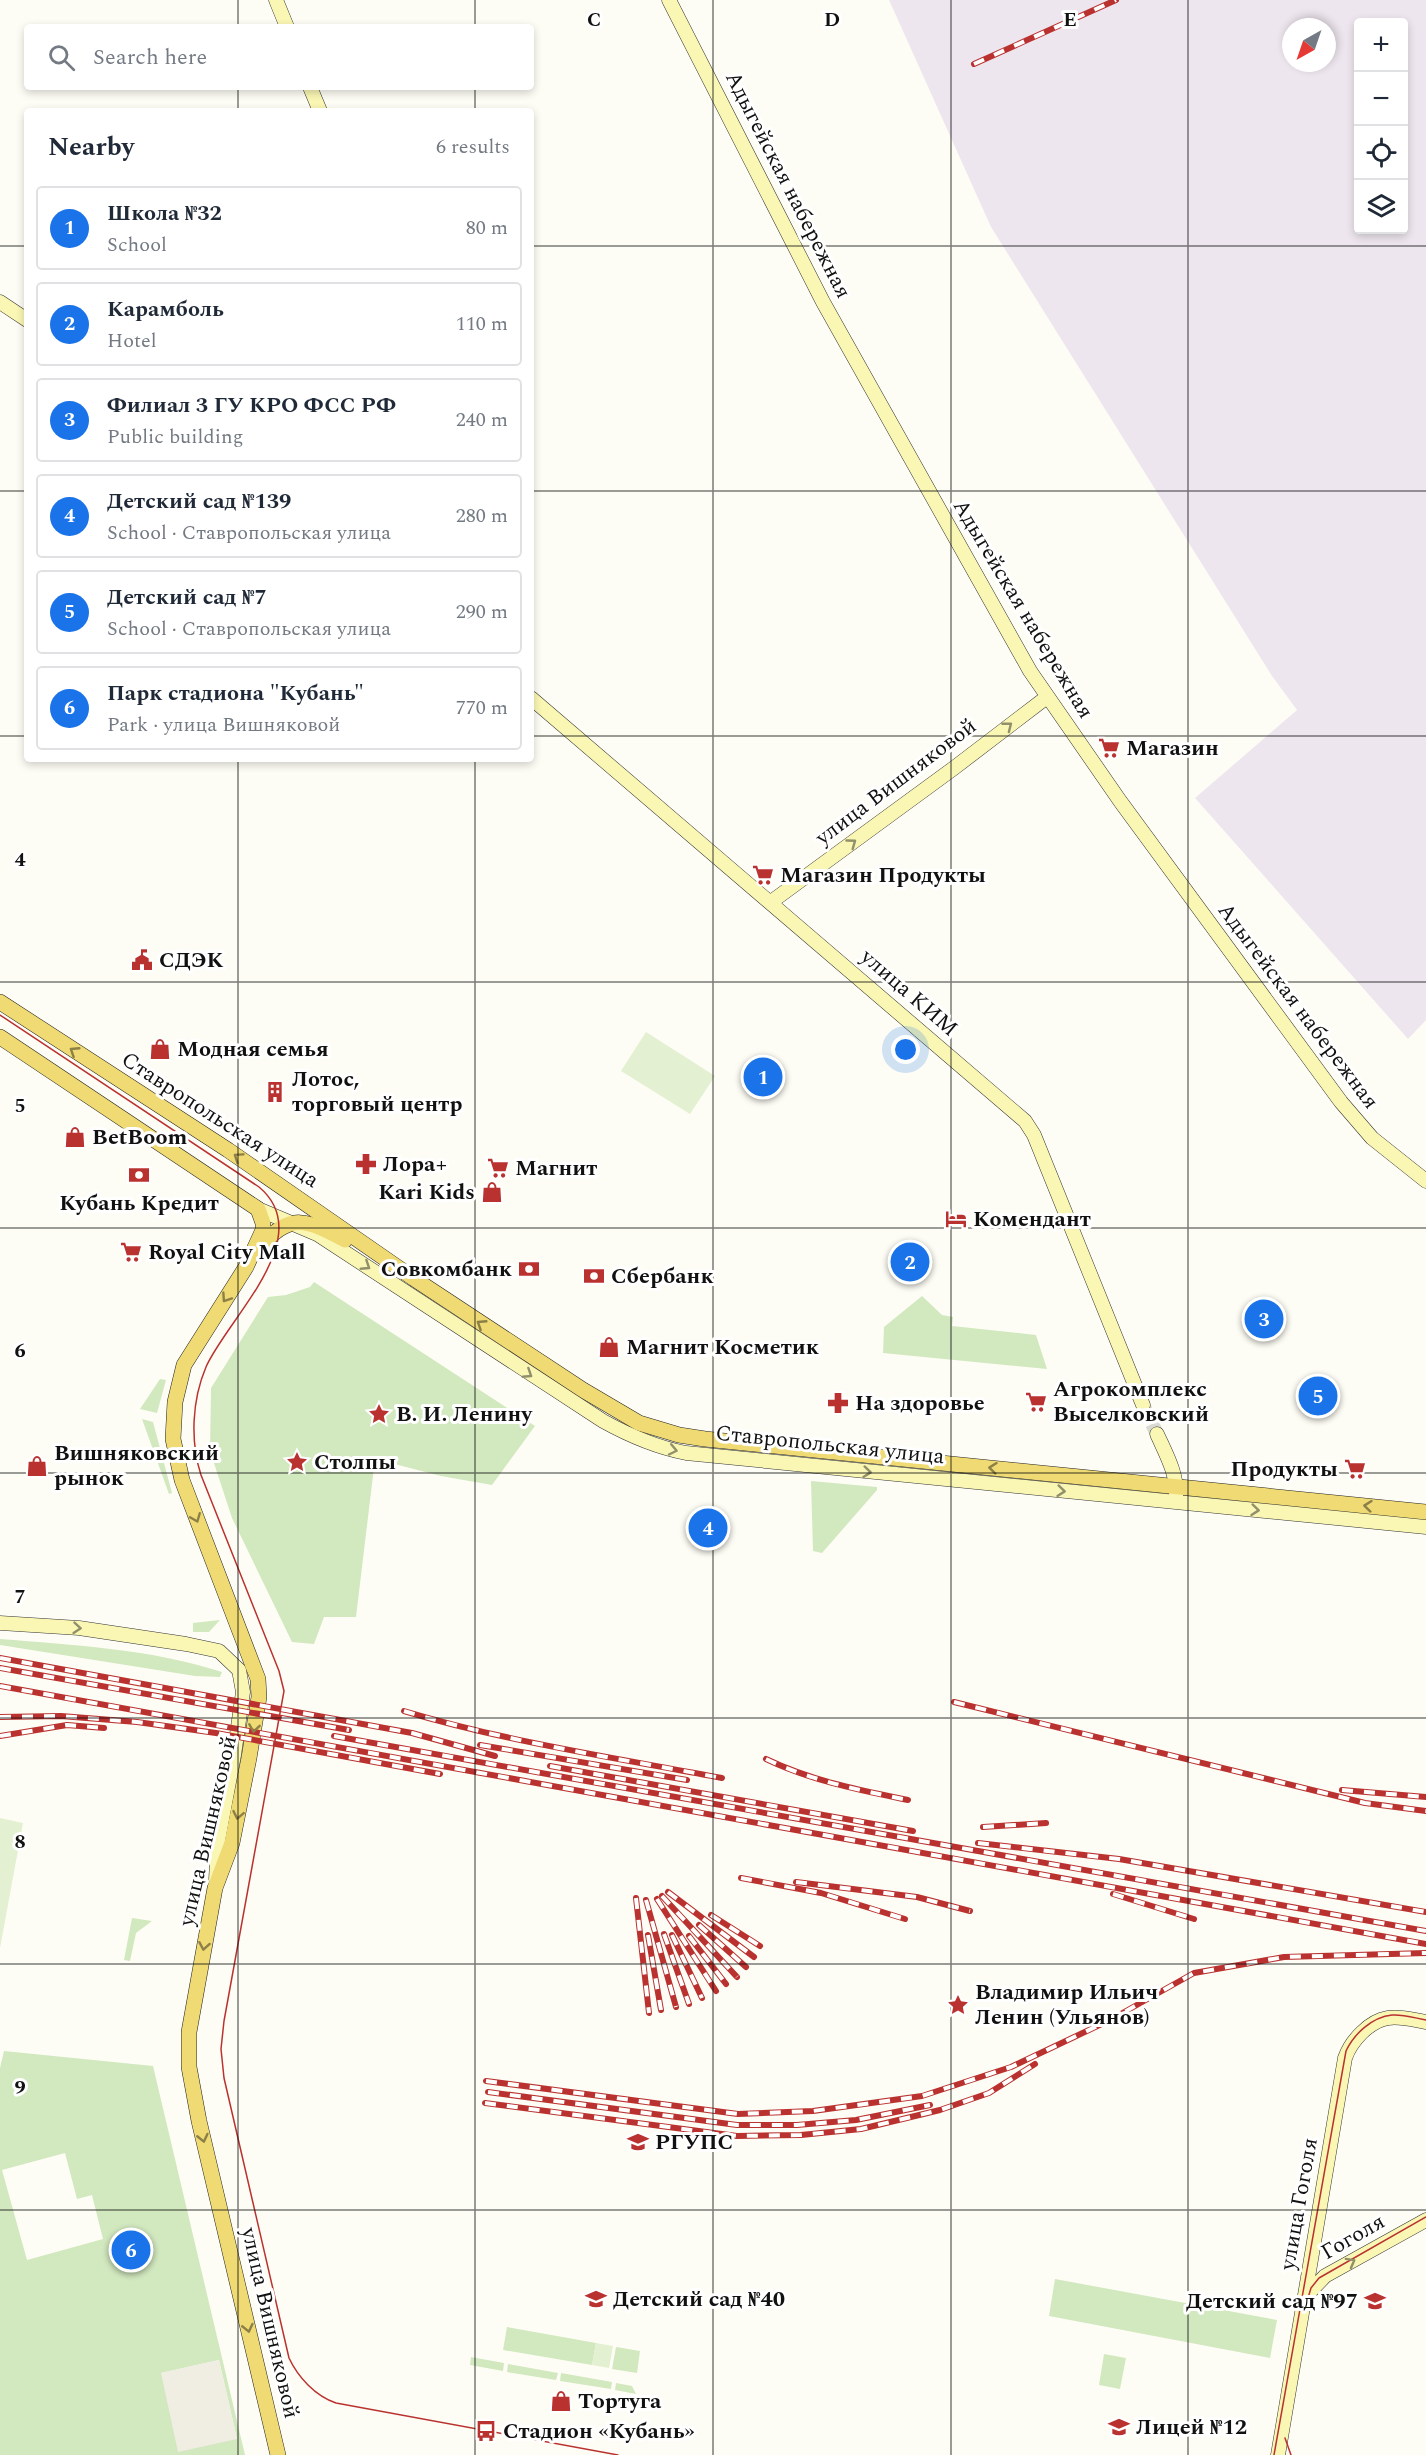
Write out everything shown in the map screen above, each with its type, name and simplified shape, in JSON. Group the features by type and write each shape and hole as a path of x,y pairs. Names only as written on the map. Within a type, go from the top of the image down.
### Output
{"main road":[{"name":"Ставропольская улица","path":"0,1002 228,1150 413,1278 583,1390 632,1419 655,1429 705,1439 1426,1512"},
{"name":"Ставропольская улица","path":"0,1037 258,1209"},
{"name":"улица Вишняковой","path":"258,1209 263,1230 246,1268 184,1365 175,1402 173,1439 182,1480 258,1678 259,1697 249,1758 232,1843 215,1888 189,2032 189,2067 210,2170 278,2455"},
{"name":"Ставропольская улица","path":"246,1268 266,1240 292,1222 303,1222 320,1228 413,1278"}],"street":[{"path":"276,0 286,24"},
{"name":"Адыгейская набережная","path":"669,0 823,302 1024,661 1047,697 1341,1102 1372,1138 1426,1181"},
{"path":"311,90 319,108"},
{"path":"0,302 24,318"},
{"name":"улица Вишняковой","path":"771,902 1047,697"},
{"name":"улица КИМ","path":"534,701 1025,1121 1035,1135 1143,1404"},
{"name":"Ставропольская улица","path":"258,1209 317,1234 603,1421 633,1438 654,1446 686,1453 1426,1527"},
{"path":"1157,1434 1177,1486 1176,1502"},
{"path":"0,1623 80,1628 186,1644 219,1651 239,1670 243,1692 218,1841 215,1888"},
{"name":"улица Гоголя","path":"1278,2455 1347,2051 1364,2031 1385,2018 1426,2022"},
{"name":"Гоголя","path":"1305,2296 1325,2276 1426,2220"}],"shaded area":[{"path":"889,0 1426,0 1426,1020 1408,1039 1195,798 1297,710 1272,676 991,227"},
{"path":"219,2360 237,2439 178,2452 161,2373"}],"green space":[{"path":"646,1032 715,1076 690,1114 621,1071"},
{"path":"314,1282 535,1426 492,1485 441,1476 375,1459 356,1617 324,1617 314,1644 292,1642 232,1518 210,1451 211,1388 268,1297 286,1295 310,1287"},
{"path":"922,1296 942,1315 953,1317 952,1326 1036,1335 1047,1369 883,1353 884,1327"},
{"path":"160,1379 166,1380 157,1413 140,1409"},
{"path":"142,1419 153,1422 172,1493 169,1494"},
{"path":"811,1481 877,1487 877,1490 822,1553 813,1551"},
{"path":"220,1620 209,1632 193,1632 193,1623"},
{"path":"0,1639 140,1653 222,1672 220,1677 195,1676 0,1645"},
{"path":"0,1818 23,1823 0,1948"},
{"path":"132,1918 152,1921 136,1933 130,1961 124,1960"},
{"path":"4,2051 153,2066 245,2455 0,2455 0,2068","holes":["65,2153 77,2199 92,2195 103,2239 27,2260 2,2170","219,2360 237,2439 161,2373"]},
{"path":"1055,2279 1277,2320 1270,2358 1049,2316"},
{"path":"507,2327 596,2343 592,2365 503,2350"},
{"path":"596,2343 613,2346 609,2368 592,2365"},
{"path":"616,2347 640,2351 637,2373 612,2369"},
{"path":"1104,2354 1126,2358 1120,2389 1099,2385"},
{"path":"471,2357 504,2363 503,2371 470,2365"},
{"path":"508,2364 558,2373 556,2380 507,2372"},
{"path":"561,2373 612,2382 611,2389 560,2381"},
{"path":"616,2383 632,2386 636,2394 615,2390"}],"tunnel":[{"path":"1143,1405 1157,1434"}],"tram line":[{"path":"0,1015 259,1187 275,1207 279,1229 274,1253 263,1278 206,1367 195,1407 194,1435 201,1475 279,1671 284,1691 224,2021 221,2049 224,2078 289,2358 308,2385 321,2396 336,2403 618,2455"},
{"path":"1274,2455 1346,2051 1364,2027 1385,2016 1396,2015 1426,2020"},
{"path":"1308,2298 1311,2288 1319,2278 1426,2217"},
{"path":"1285,2438 1291,2455"}],"railway":[{"path":"974,64 1116,0"},
{"path":"0,1658 412,1733 495,1756"},
{"path":"0,1668 349,1730"},
{"path":"0,1686 1426,1944"},
{"path":"954,1702 1365,1803 1426,1811"},
{"path":"404,1711 522,1741 722,1778"},
{"path":"0,1717 61,1716 137,1722 216,1733 440,1774"},
{"path":"0,1736 67,1725 104,1728"},
{"path":"334,1736 1426,1931"},
{"path":"480,1745 687,1780"},
{"path":"766,1759 818,1779 908,1800"},
{"path":"550,1766 913,1831"},
{"path":"1342,1790 1426,1797"},
{"path":"983,1827 1046,1823"},
{"path":"978,1843 1119,1859 1426,1912"},
{"path":"741,1878 821,1893 905,1919"},
{"path":"796,1882 917,1897 970,1911"},
{"path":"668,1892 754,1957"},
{"path":"1113,1894 1194,1919"},
{"path":"662,1896 737,1977"},
{"path":"636,1898 649,2013"},
{"path":"657,1899 716,1991"},
{"path":"646,1900 676,2007"},
{"path":"711,1915 760,1946"},
{"path":"699,1925 746,1967"},
{"path":"664,1934 689,2004"},
{"path":"648,1935 661,2010"},
{"path":"672,1935 702,1998"},
{"path":"689,1936 726,1984"},
{"path":"486,2081 738,2114 813,2111 922,2096 1011,2067 1110,2020 1194,1973 1284,1957 1426,1953"},
{"path":"485,2103 737,2136 801,2135 861,2129 940,2110 989,2093 1035,2064"},
{"path":"488,2092 737,2125 797,2125 856,2120 930,2105"}],"place":[{"name":"Магазин","path":"1109,748"},
{"name":"Магазин Продукты","path":"763,875"},
{"name":"СДЭК","path":"142,960"},
{"name":"Модная семья","path":"160,1049"},
{"name":"Школа №32","path":"763,1077"},
{"name":"Лотос, торговый центр","path":"275,1092"},
{"name":"BetBoom","path":"75,1137"},
{"name":"Лора+","path":"366,1164"},
{"name":"Магнит","path":"498,1168"},
{"name":"Кубань Кредит","path":"139,1175"},
{"name":"Kari Kids","path":"492,1192"},
{"name":"Комендант","path":"956,1219"},
{"name":"Royal City Mall","path":"131,1252"},
{"name":"Карамболь","path":"910,1262"},
{"name":"Совкомбанк","path":"529,1269"},
{"name":"Сбербанк","path":"594,1276"},
{"name":"Филиал 3 ГУ КРО ФСС РФ","path":"1264,1319"},
{"name":"Магнит Косметик","path":"609,1347"},
{"name":"Детский сад №7","path":"1318,1396"},
{"name":"Агрокомплекс Выселковский","path":"1036,1402"},
{"name":"На здоровье","path":"838,1403"},
{"name":"В. И. Ленину","path":"379,1414"},
{"name":"Столпы","path":"297,1462"},
{"name":"Вишняковский рынок","path":"37,1466"},
{"name":"Продукты","path":"1355,1469"},
{"name":"Детский сад №139","path":"708,1528"},
{"name":"Владимир Ильич Ленин (Ульянов)","path":"958,2005"},
{"name":"РГУПС","path":"638,2142"},
{"name":"Парк стадиона \"Кубань\"","path":"131,2250"},
{"name":"Детский сад №40","path":"596,2299"},
{"name":"Детский сад №97","path":"1375,2301"},
{"name":"Тортуга","path":"561,2401"},
{"name":"Лицей №12","path":"1119,2427"},
{"name":"Стадион «Кубань»","path":"486,2431"}]}
